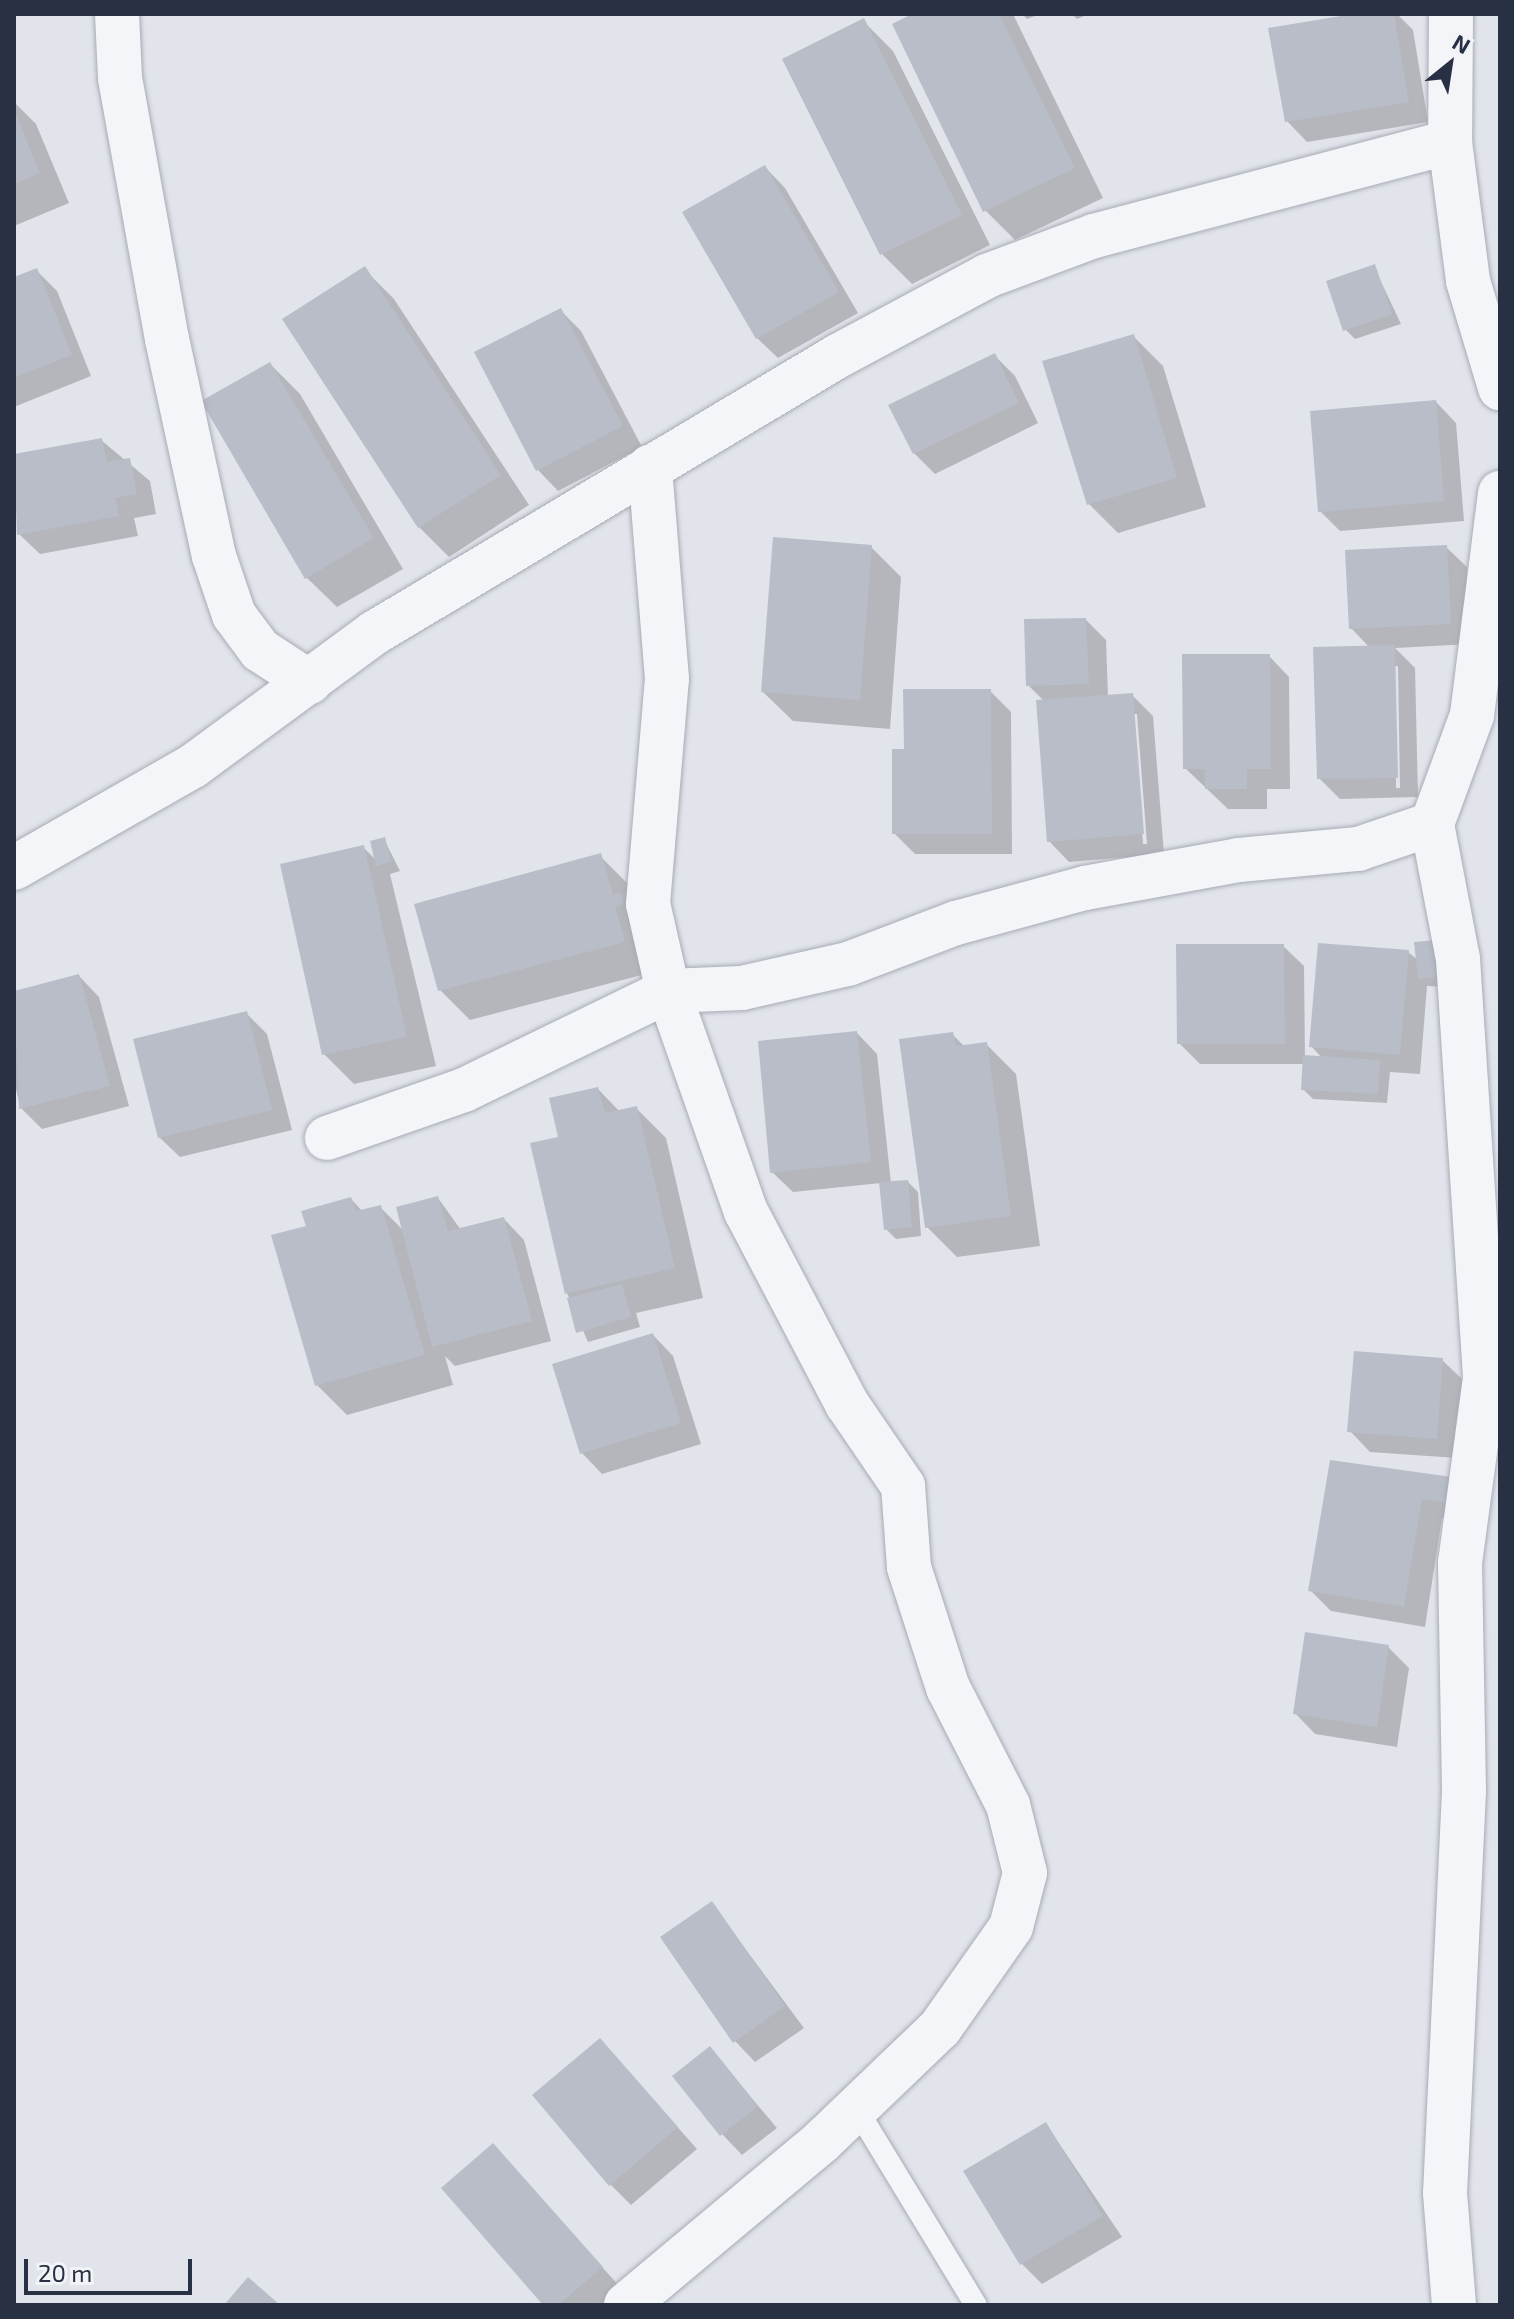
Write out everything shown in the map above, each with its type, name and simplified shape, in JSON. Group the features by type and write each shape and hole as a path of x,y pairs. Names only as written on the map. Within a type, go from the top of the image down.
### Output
{"street":[{"path":"117,14 120,78 161,309 214,556 234,615 260,650 309,682"},
{"path":"1451,14 1450,142 1468,281 1500,388"},
{"path":"14,868 193,766 374,633 650,467 987,276 1094,236 1450,142"},
{"path":"626,2305 856,2108 940,2028 1011,1927 1025,1873 1008,1805 948,1688 909,1567 903,1486 847,1404 746,1212 668,991 648,904 667,679 650,467"},
{"path":"1454,2305 1445,2193 1464,1791 1460,1562 1485,1378 1490,1289 1458,959 1432,824 1472,715 1500,493"},
{"path":"327,1138 464,1090 668,991 742,988 848,964 956,923 1085,888 1239,860 1358,849 1432,824"}],"lane":[{"path":"856,2108 976,2305"}],"building":[{"path":"912,14 999,14 1075,168 983,212 892,24"},
{"path":"1353,14 1394,14 1409,102 1285,122 1268,28"},
{"path":"864,18 962,215 880,255 782,59"},
{"path":"14,110 40,173 14,184"},
{"path":"765,165 839,292 756,339 682,212"},
{"path":"1375,264 1392,314 1343,331 1326,281"},
{"path":"365,266 501,475 418,528 282,319"},
{"path":"37,268 72,355 14,378 14,277"},
{"path":"561,308 623,426 536,471 474,352"},
{"path":"1134,334 1177,478 1087,505 1042,361"},
{"path":"995,353 1019,403 913,454 888,405"},
{"path":"270,362 374,538 305,579 201,401"},
{"path":"1436,400 1444,501 1318,512 1310,411"},
{"path":"102,438 107,462 130,458 137,494 115,498 119,516 17,535 14,454"},
{"path":"773,537 872,545 860,700 761,692"},
{"path":"1447,545 1451,624 1349,629 1345,550"},
{"path":"1086,618 1089,684 1026,686 1024,619"},
{"path":"1395,645 1398,778 1317,779 1313,647"},
{"path":"1182,654 1270,654 1271,769 1247,769 1247,789 1205,789 1205,769 1183,769"},
{"path":"903,689 991,689 992,834 892,834 892,749 904,749"},
{"path":"1133,693 1144,834 1047,842 1036,700"},
{"path":"385,837 391,862 376,866 370,841"},
{"path":"364,845 407,1037 322,1055 280,864"},
{"path":"601,853 613,894 621,893 624,904 615,907 625,942 438,991 414,904"},
{"path":"1438,940 1442,977 1418,979 1414,942"},
{"path":"1318,943 1409,950 1400,1055 1309,1047"},
{"path":"1176,944 1284,944 1285,1044 1177,1044"},
{"path":"79,974 110,1086 19,1109 14,991"},
{"path":"247,1011 272,1110 158,1138 133,1039"},
{"path":"857,1031 871,1162 770,1173 758,1041"},
{"path":"953,1032 956,1046 987,1042 1011,1216 925,1228 899,1039"},
{"path":"1303,1055 1380,1060 1378,1094 1301,1090"},
{"path":"598,1087 605,1113 637,1106 675,1268 565,1294 530,1143 558,1137 549,1098"},
{"path":"908,1180 912,1227 884,1230 879,1182"},
{"path":"438,1196 448,1231 504,1217 532,1321 432,1347 396,1207"},
{"path":"351,1197 356,1211 381,1205 425,1355 315,1386 271,1235 306,1226 301,1211"},
{"path":"622,1284 631,1317 576,1333 567,1298"},
{"path":"653,1333 681,1423 580,1454 552,1364"},
{"path":"1354,1351 1443,1358 1437,1439 1347,1432"},
{"path":"1330,1460 1459,1478 1454,1504 1422,1499 1404,1607 1308,1591"},
{"path":"1305,1632 1389,1645 1377,1727 1293,1714"},
{"path":"712,1901 785,2006 733,2043 660,1937"},
{"path":"600,2038 678,2127 609,2186 532,2095"},
{"path":"710,2046 758,2106 720,2136 672,2076"},
{"path":"1046,2122 1103,2216 1020,2265 963,2171"},
{"path":"493,2143 603,2267 558,2305 543,2305 441,2188"},
{"path":"248,2277 280,2305 224,2305"}]}
